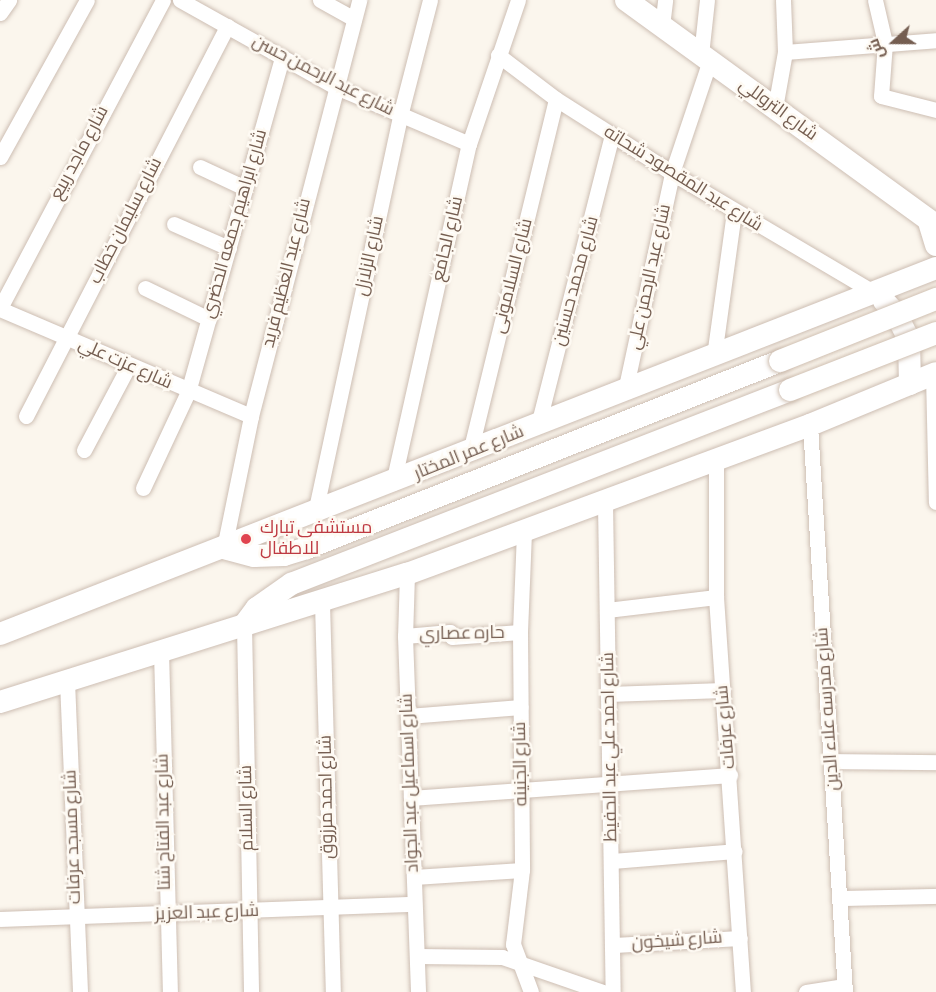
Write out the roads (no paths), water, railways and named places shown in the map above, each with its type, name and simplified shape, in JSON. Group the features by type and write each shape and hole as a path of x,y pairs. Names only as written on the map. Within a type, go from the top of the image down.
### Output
{"main road":[{"name":"شارع التروللي","path":"626,0 932,223 936,245"},
{"name":"شارع عمر المختار","path":"0,634 393,483 936,268"},
{"path":"875,293 903,326 912,354 910,384"},
{"path":"224,548 254,556 284,555 307,548 936,299"},
{"path":"244,625 265,601 291,584 936,333"},
{"path":"0,702 244,625 322,603 407,574 716,461 810,425 934,373"}],"street":[{"path":"0,13 9,0"},
{"path":"0,156 87,0"},
{"name":"شارع ماجد ربيع","path":"0,309 163,0"},
{"name":"شارع عبد الرحمن حسن","path":"180,0 334,86 469,144"},
{"path":"320,0 354,19"},
{"name":"شارع عبد العظيم فريد","path":"224,548 251,416 334,86 359,0"},
{"name":"شارع الزلازل","path":"315,513 400,116 430,0"},
{"name":"شارع الجامع","path":"393,483 469,144 518,0"},
{"path":"662,26 665,0"},
{"name":"شارع عبد الرحمن علي","path":"625,391 672,173 705,58 707,0"},
{"path":"775,108 785,52 783,0"},
{"path":"875,0 885,43 882,97 936,110"},
{"name":"شارع سليمان خطاب","path":"26,416 227,26"},
{"path":"785,52 936,40"},
{"name":"شارع عبد المقصود شحاته","path":"498,55 556,99 672,173 734,212 875,293"},
{"name":"شارع ابراهيم جمعه الحضري","path":"143,488 188,392 282,57"},
{"name":"شارع السلامونى","path":"470,452 556,99"},
{"name":"شارع محمد حسنين","path":"538,426 612,135"},
{"path":"200,167 245,188"},
{"path":"714,356 734,212"},
{"path":"174,224 229,248"},
{"path":"145,288 209,319"},
{"name":"شارع عزت علي","path":"0,309 188,392 251,416"},
{"path":"84,450 129,365"},
{"path":"934,373 936,502"},
{"name":"شارع مدرسه علاء الدين","path":"810,425 845,989"},
{"name":"شارع عرفات","path":"716,461 716,597 744,992"},
{"name":"شارع احمد علي عبد الحفيظ","path":"605,503 613,992"},
{"name":"شارع الجنينه","path":"524,532 520,632 522,870 513,944 519,962 528,977 531,992"},
{"name":"شارع اسماعيل عبد الجواد","path":"407,574 405,636 418,992"},
{"path":"607,610 716,597"},
{"name":"شارع احمد مرزوق","path":"322,603 333,992"},
{"name":"شارع السلام","path":"244,625 251,992"},
{"name":"حاره عصاري","path":"405,636 450,632 452,637 520,632"},
{"name":"شارع عبد الفتاح شتا","path":"161,651 166,915 170,992"},
{"name":"شارع مسجد عرفات","path":"67,681 80,992"},
{"path":"608,694 723,690"},
{"path":"408,716 521,707"},
{"path":"832,761 936,762"},
{"path":"411,798 730,775"},
{"path":"612,861 735,851"},
{"path":"414,878 522,870"},
{"path":"840,898 936,896"},
{"name":"شارع عبد العزيز","path":"0,919 166,915 414,904"},
{"name":"شارع شيخون","path":"614,945 740,938"},
{"path":"417,956 486,954 519,962 603,992"},
{"path":"806,992 845,989"}],"place":[{"name":"مستشفى تبارك للاطفال","path":"246,539"}]}
